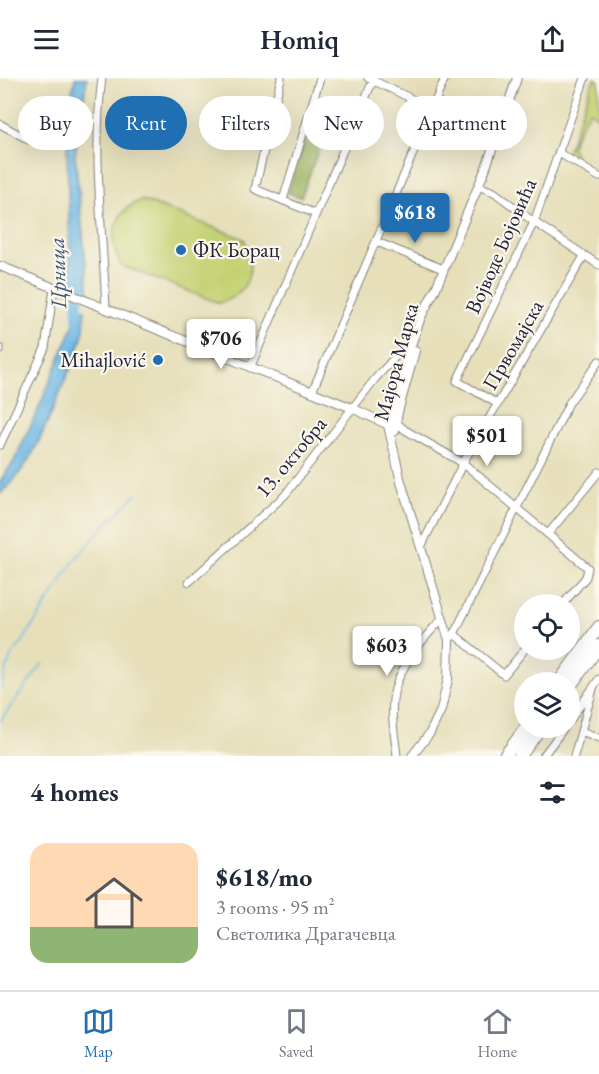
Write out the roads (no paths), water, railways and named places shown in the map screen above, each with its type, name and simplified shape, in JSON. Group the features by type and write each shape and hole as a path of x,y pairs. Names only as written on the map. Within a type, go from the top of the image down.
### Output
{"highway":[{"path":"565,672 599,627"},
{"path":"580,672 599,646"},
{"path":"505,756 518,738"},
{"path":"520,756 533,738"}],"street":[{"path":"102,78 98,109 102,308"},
{"path":"281,78 254,187 256,191 316,214"},
{"path":"283,200 320,78"},
{"path":"438,96 445,78"},
{"name":"Мајора Марка","path":"512,96 518,78"},
{"name":"Војводе Бојовића","path":"498,404 457,381 534,222 585,78"},
{"path":"250,368 372,79 408,96"},
{"path":"0,124 18,134"},
{"path":"312,392 415,150"},
{"name":"Мајора Марка","path":"392,424 436,288 492,150"},
{"path":"559,153 598,174"},
{"path":"478,186 494,192 599,266"},
{"path":"377,242 443,269"},
{"name":"Првомајска","path":"421,546 463,462 584,256"},
{"path":"0,266 392,424 463,462 588,568 586,577 572,594"},
{"name":"Мајора Марка","path":"412,756 430,733 441,710 448,679 451,637 442,619 401,482 392,424 410,348 421,317 436,288"},
{"path":"0,445 45,348 56,289"},
{"name":"13. октобра","path":"189,582 285,495 352,408 396,356 410,348"},
{"path":"516,660 504,675 451,637 569,403 599,361"},
{"path":"548,534 599,472"},
{"path":"397,756 394,719 395,688 426,635 442,619"},
{"path":"580,707 599,679"},
{"path":"574,756 593,689"},
{"path":"581,731 599,738"},
{"path":"543,756 556,738"}],"water":[{"path":"75,78 87,78 84,96 71,96"},
{"path":"67,150 76,150 89,295 71,286"},
{"path":"75,306 85,310 84,329 77,352 29,459 0,494 0,481 13,463 38,410 74,324"}],"waterway":[{"name":"Црница","path":"77,321 79,277"},
{"path":"0,688 11,656 74,561 106,524 137,494"},
{"path":"0,721 43,663"}],"place":[{"name":"ФК Борац","path":"181,250"},
{"name":"Mihajlović","path":"158,360"}]}
